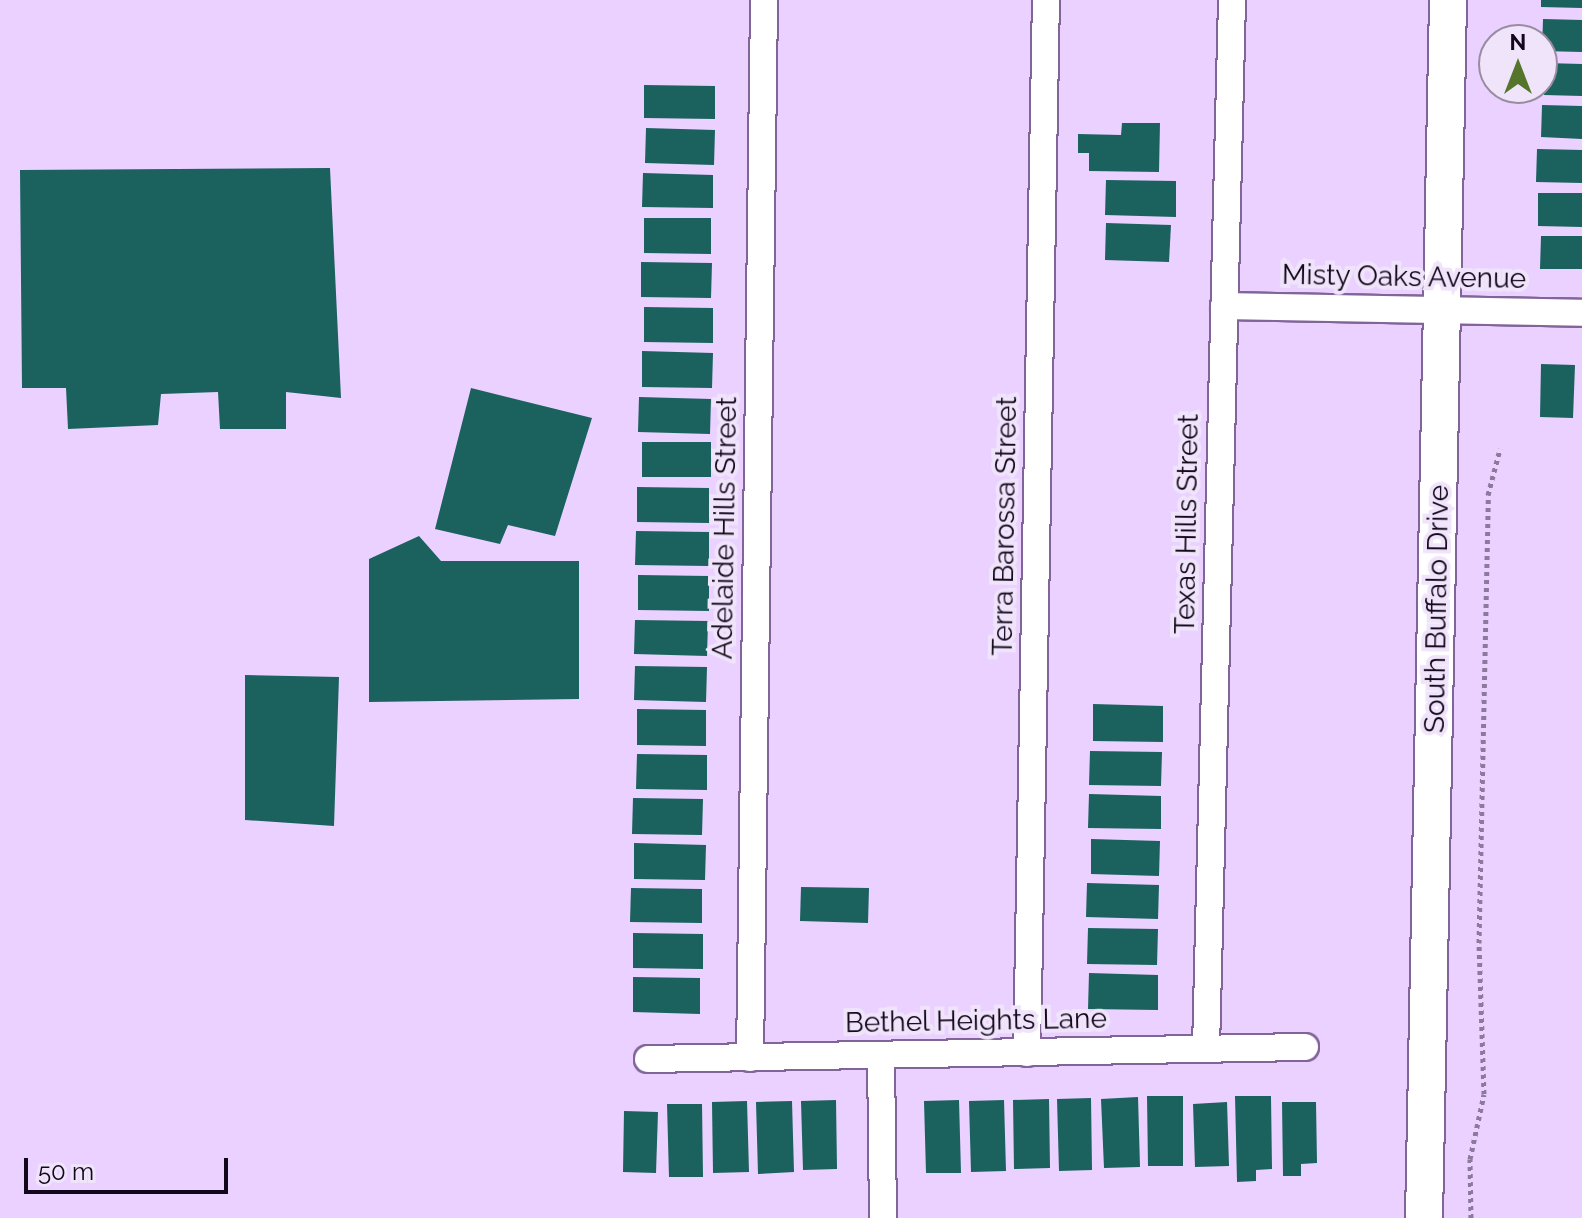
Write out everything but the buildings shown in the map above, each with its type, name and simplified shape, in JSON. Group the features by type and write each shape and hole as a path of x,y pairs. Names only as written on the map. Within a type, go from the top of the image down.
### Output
{"main road":[{"name":"South Buffalo Drive","path":"1424,1218 1448,0"}],"street":[{"name":"Adelaide Hills Street","path":"750,1058 764,0"},
{"name":"Terra Barossa Street","path":"1027,1053 1046,0"},
{"name":"Texas Hills Street","path":"1206,1049 1232,0"},
{"name":"Misty Oaks Avenue","path":"1224,306 1582,313"},
{"name":"Bethel Heights Lane","path":"648,1059 1305,1047"},
{"path":"881,1055 883,1218"}],"path":[{"path":"1471,1218 1470,1159 1484,1094 1479,943 1488,495 1500,449"}]}
